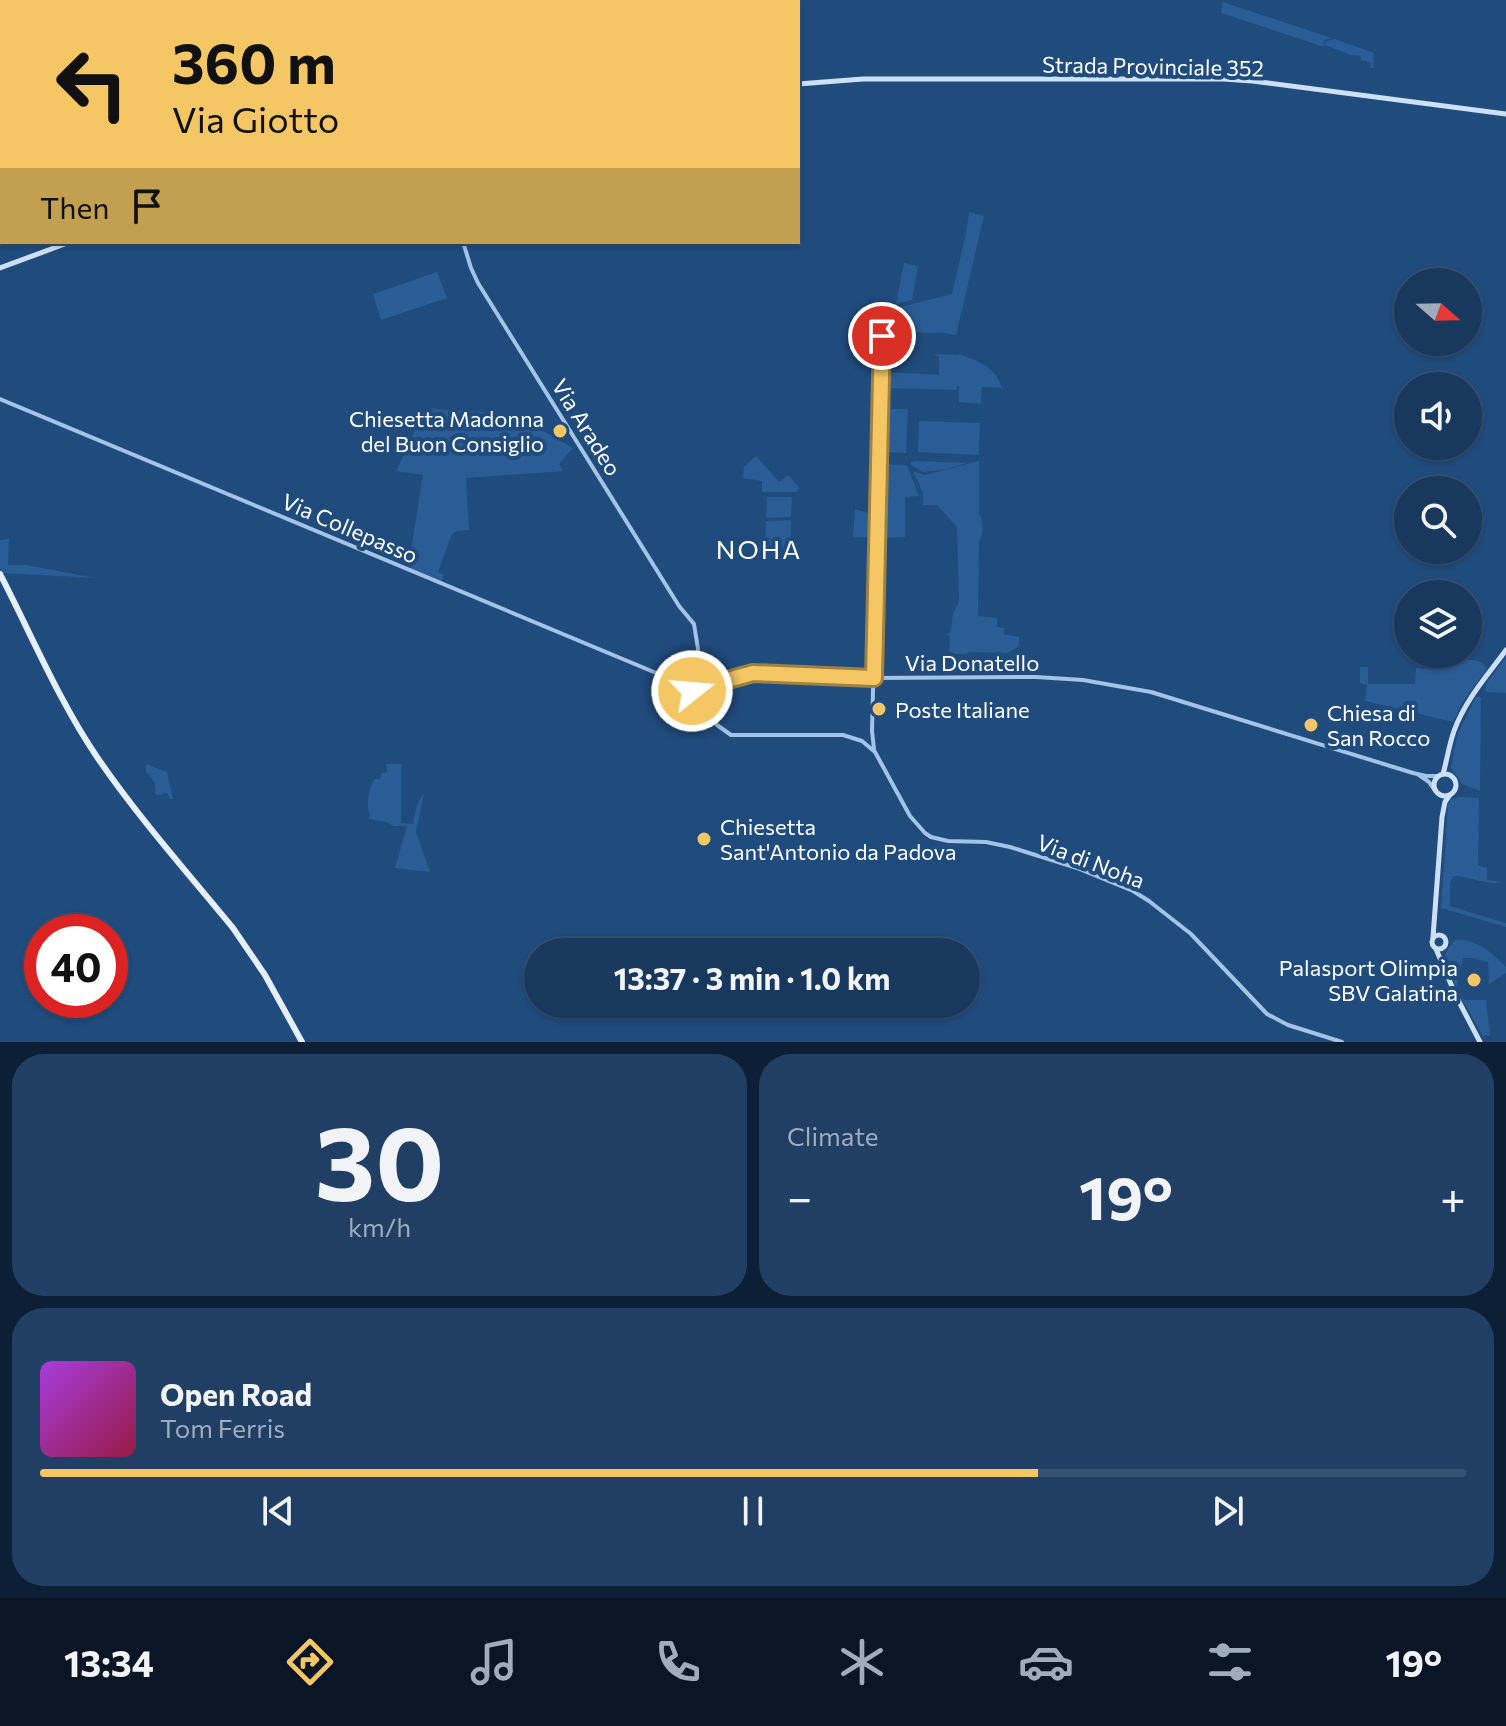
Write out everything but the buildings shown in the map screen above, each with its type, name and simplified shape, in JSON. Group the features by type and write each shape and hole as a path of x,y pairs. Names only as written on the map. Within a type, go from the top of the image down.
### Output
{"main road":[{"name":"Strada Provinciale 352","path":"800,84 863,79 1223,79 1506,114"},
{"path":"0,268 65,244"},
{"path":"0,574 95,754 250,951 302,1042"},
{"path":"1442,817 1434,783 1441,775 1465,706 1506,650"},
{"path":"1448,755 1448,768 1457,787 1445,802 1442,817 1432,945 1480,1042"},
{"path":"1441,775 1452,776"},
{"path":"1439,795 1449,796"},
{"path":"1435,923 1446,939 1443,964"},
{"path":"1433,937 1440,934"},
{"path":"1436,949 1445,947"}],"street":[{"name":"Via Aradeo","path":"464,244 478,283 677,604 694,624 698,649 695,688"},
{"path":"875,752 872,731 882,336"},
{"name":"Via Collepasso","path":"0,399 695,688"},
{"name":"Via Donatello","path":"695,688 753,673 874,678 1055,678 1101,682 1151,692 1413,773"},
{"path":"695,688 717,725 731,735 843,735 862,741 875,752"},
{"path":"862,741 872,731"},
{"name":"Via di Noha","path":"875,752 910,816 925,833 938,839 1010,847 1077,868 1133,891 1191,934 1267,1014 1288,1025 1342,1042"},
{"path":"1413,773 1441,775"},
{"path":"1413,773 1429,782 1434,789"}],"shaded area":[{"path":"1223,2 1332,38 1324,40 1324,47 1221,13"},
{"path":"1335,39 1374,53 1373,68 1370,68 1371,63 1361,60 1361,56 1325,45 1327,41"},
{"path":"969,212 984,216 956,335 884,332 885,311 952,294"},
{"path":"904,263 918,266 912,300 896,304"},
{"path":"437,272 447,298 381,320 373,294"},
{"path":"934,354 959,354 979,362 995,374 1002,388 982,387 981,404 959,402 959,386 957,390 883,388 884,372 939,375 939,357"},
{"path":"431,408 483,412 512,418 573,448 559,464 564,471 466,478 469,530 452,534 438,572 444,575 441,582 410,569 423,475 396,471 422,416"},
{"path":"884,409 908,409 906,453 883,452"},
{"path":"919,421 980,423 979,455 918,452"},
{"path":"756,456 779,482 788,475 799,487 797,492 762,492 762,481 743,478 744,467"},
{"path":"916,461 967,463 923,472 911,465"},
{"path":"979,461 979,514 983,528 979,542 978,616 997,618 997,627 1004,628 1004,634 1019,637 1018,647 1007,653 949,654 950,636 947,635 959,602 957,527 937,505 923,505 923,493 913,471 925,475"},
{"path":"883,464 907,465 919,496 905,497 905,537 881,538"},
{"path":"767,497 792,497 791,517 766,518"},
{"path":"855,509 875,515 876,537 853,537"},
{"path":"791,520 790,553 765,554 766,521"},
{"path":"9,539 8,565 26,565 95,578 2,573 0,540"},
{"path":"1506,657 1506,693 1486,692 1486,684"},
{"path":"1482,663 1487,669 1464,700 1453,722 1365,701 1367,685 1360,683 1360,667 1368,667 1368,684 1415,684 1416,668 1482,668"},
{"path":"1476,697 1481,697 1480,791 1462,784 1451,767 1458,733"},
{"path":"146,764 167,772 173,799 167,793 155,794 155,784 146,772"},
{"path":"386,764 401,764 401,823 413,824 417,805 424,794 416,832 430,872 395,868 407,826 369,819 371,785 374,779 380,779 382,773 387,772"},
{"path":"1459,797 1479,798 1478,865 1487,868 1487,880 1502,882 1490,883 1453,876 1450,906 1506,923 1506,927 1441,908 1448,804"},
{"path":"1455,940 1477,944 1506,967 1506,973 1489,984 1488,962 1463,958 1457,978 1457,986 1464,1000 1486,1000 1490,1036 1483,1037 1461,996 1446,963 1445,956"}],"place":[{"name":"Chiesetta Madonna del Buon Consiglio","path":"560,431"},
{"name":"Poste Italiane","path":"879,709"},
{"name":"Chiesa di San Rocco","path":"1311,725"},
{"name":"Chiesetta Sant'Antonio da Padova","path":"704,839"},
{"name":"Palasport Olimpia SBV Galatina","path":"1474,980"}],"district":[{"name":"NOHA","path":"759,548"}],"route":[{"path":"692,691 697,693 699,688 753,673 874,678 882,336"}]}
